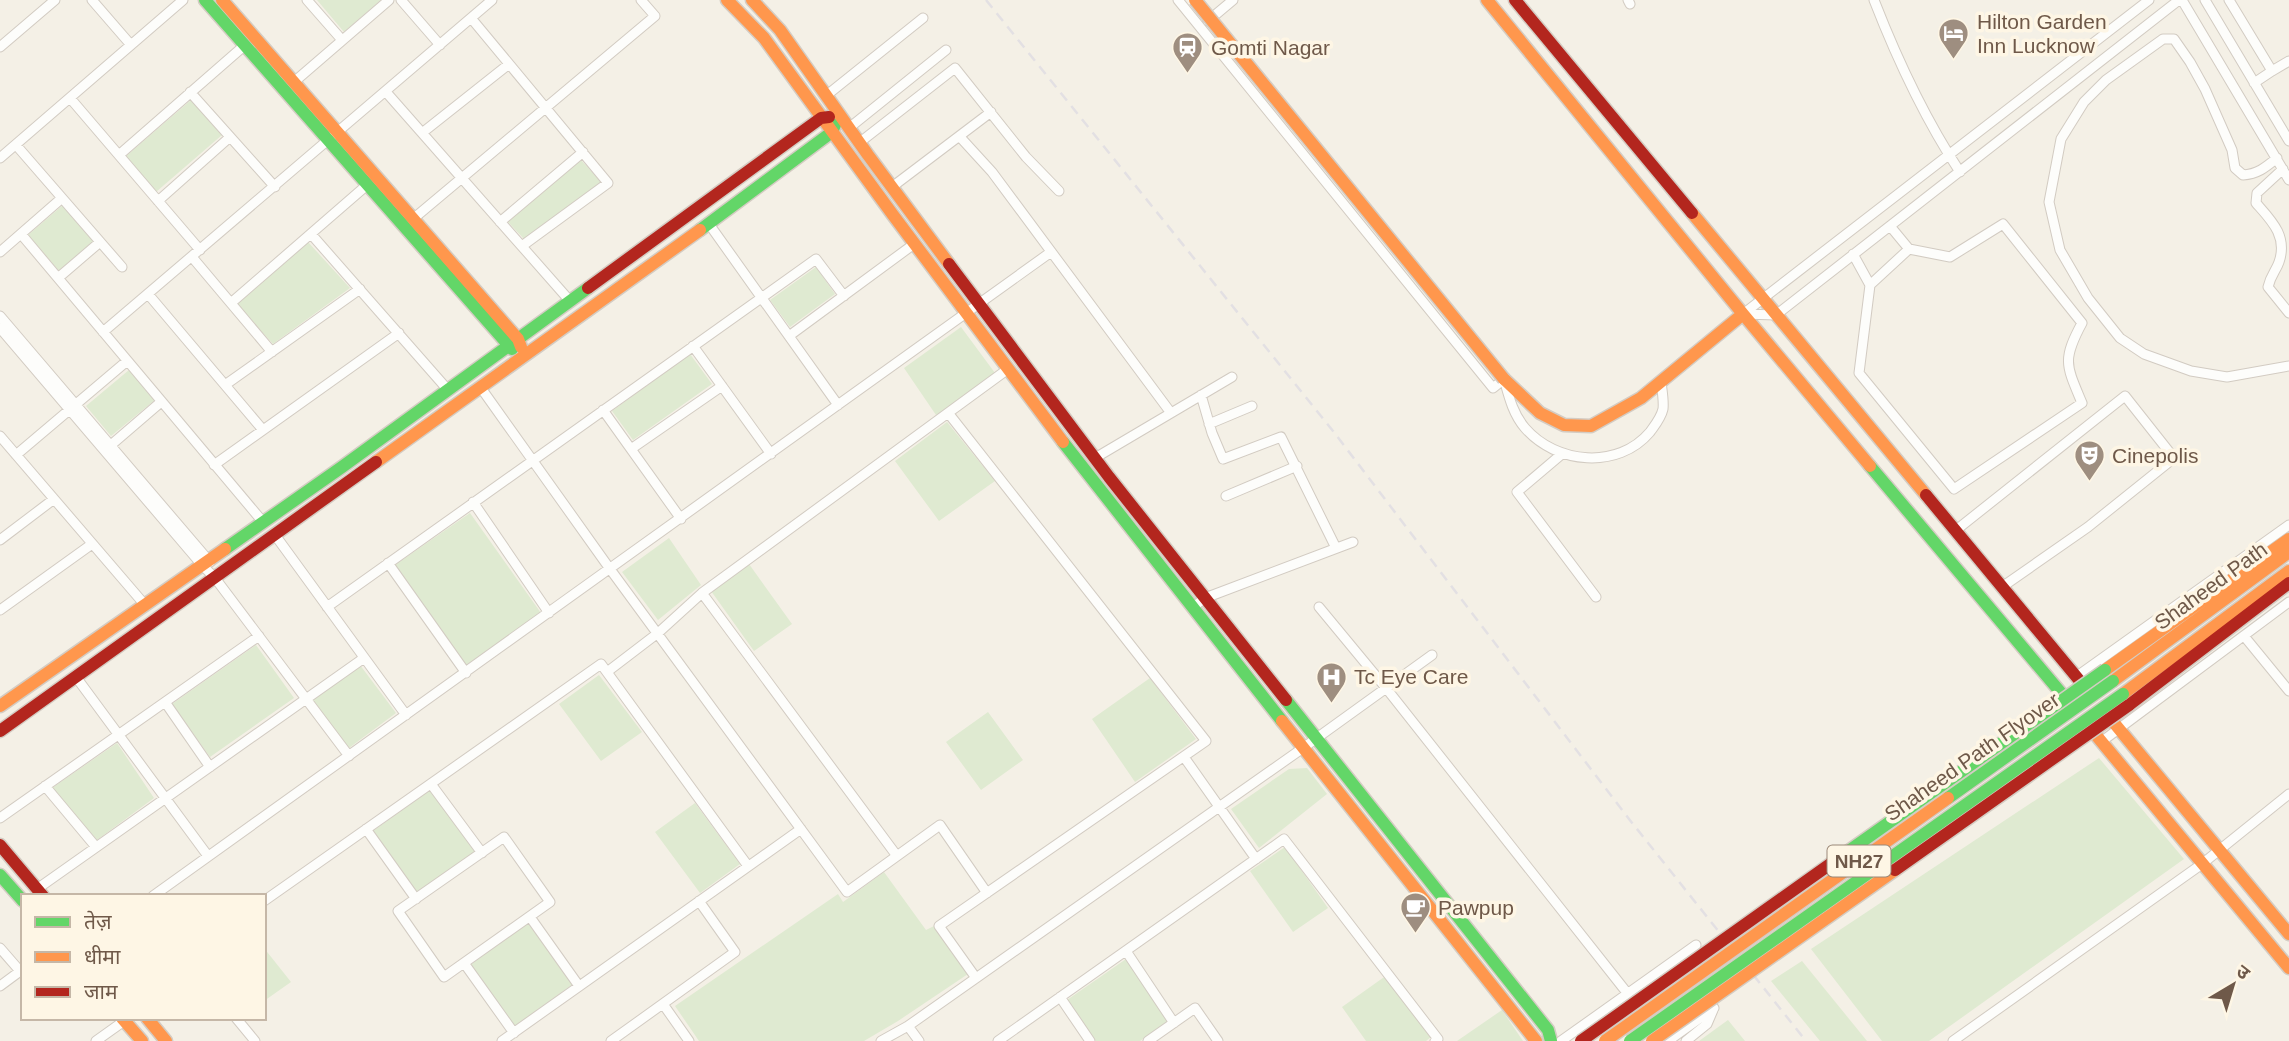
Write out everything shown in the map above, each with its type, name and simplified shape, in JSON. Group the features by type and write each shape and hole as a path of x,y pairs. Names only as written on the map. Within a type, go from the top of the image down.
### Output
{"main road":[{"path":"205,0 244,45 413,219 518,339 524,357"},
{"path":"222,0 294,82 367,185 507,347 524,357"},
{"path":"727,0 764,38 914,244 1096,486 1536,1041"},
{"path":"752,0 780,30 859,143 1095,458 1548,1030 1551,1041"},
{"path":"1195,0 1504,379 1540,413 1564,425 1591,426 1618,413 1641,398 1743,314"},
{"path":"1487,0 1743,314 2289,968"},
{"path":"1515,0 2289,934"},
{"path":"0,706 448,390 821,118 840,116"},
{"path":"0,731 709,224 832,132 840,116"},
{"path":"1581,1041 2109,676 2289,539"},
{"name":"Shaheed Path","path":"2155,651 2289,552"},
{"path":"1965,579 1983,565"},
{"name":"Shaheed Path","path":"2164,664 2289,571"},
{"path":"1652,1041 2289,583"},
{"name":"Shaheed Path Flyover","path":"1605,1041 2109,676 2155,651"},
{"name":"Shaheed Path Flyover","path":"1630,1041 2126,700 2164,664"},
{"path":"2,852 40,892"},
{"path":"0,875 21,899"},
{"path":"124,1020 142,1041"},
{"path":"149,1020 166,1041"}],"street":[{"path":"0,47 55,0"},
{"path":"92,0 131,45"},
{"path":"0,158 183,0"},
{"path":"307,0 342,40"},
{"path":"294,82 389,0"},
{"path":"401,0 440,45"},
{"path":"413,219 655,16 641,0"},
{"path":"1178,0 1493,388 1504,379 1513,412 1526,430 1557,452 1576,457 1600,458 1620,454 1641,442 1657,423 1663,408 1661,382"},
{"path":"1200,27 1233,0"},
{"path":"1874,0 1894,52 1960,172"},
{"path":"1743,314 2149,0"},
{"path":"1743,314 1776,315 2180,0 2289,180"},
{"path":"2205,0 2289,141"},
{"path":"2230,0 2272,71"},
{"path":"103,332 386,92 486,2"},
{"path":"471,18 608,183 522,246"},
{"path":"827,95 923,18"},
{"path":"2277,158 2253,174 2243,176 2235,168 2232,150 2190,62 2174,39 2163,39 2106,80 2084,102 2061,139 2049,202 2060,250 2088,298 2120,338 2144,354 2191,372 2227,377 2289,366"},
{"path":"119,155 244,45"},
{"path":"849,128 946,50"},
{"path":"2254,83 2289,61"},
{"path":"422,133 509,64"},
{"path":"859,143 955,68 1026,156 1059,191"},
{"path":"190,92 275,187"},
{"path":"386,92 570,301"},
{"path":"69,98 200,250"},
{"path":"892,187 990,112"},
{"path":"158,201 230,137"},
{"path":"960,137 992,172 1171,413"},
{"path":"16,145 121,267"},
{"path":"500,222 583,152"},
{"path":"2283,169 2257,193 2256,203 2278,229 2281,246 2279,264 2271,274 2268,287 2289,313"},
{"path":"231,303 367,185"},
{"path":"0,252 62,198"},
{"path":"709,224 838,405"},
{"path":"1853,254 1870,285 1859,373 1954,489 2082,403 2068,370 2070,346 2082,323 2003,224 1950,257 1909,248 1890,226"},
{"path":"21,234 263,522"},
{"path":"311,234 448,390"},
{"path":"58,278 100,243"},
{"path":"789,337 914,244"},
{"path":"1870,285 1909,248"},
{"path":"156,894 1051,252"},
{"path":"192,257 272,352"},
{"path":"327,607 816,259 844,296"},
{"path":"225,386 360,289"},
{"path":"148,294 263,430"},
{"path":"0,317 73,408 111,445 205,562 349,756"},
{"path":"0,328 73,408 205,562"},
{"path":"214,465 399,333"},
{"path":"693,346 771,454"},
{"path":"16,455 127,361"},
{"path":"607,672 657,634 702,593 1008,369"},
{"path":"1095,458 1232,377"},
{"path":"631,449 722,386"},
{"path":"481,388 657,634 847,892 940,825 987,893"},
{"path":"1201,395 1223,459 1281,438 1336,548"},
{"path":"1955,531 2125,396 2174,458 2088,527 2002,587"},
{"path":"111,445 162,402"},
{"path":"1209,424 1252,406"},
{"path":"603,410 681,519"},
{"path":"949,414 1206,741 939,926 976,978"},
{"path":"0,436 145,605"},
{"path":"1563,453 1517,492 1596,597"},
{"path":"1226,496 1297,466"},
{"path":"0,526 4,537 54,499"},
{"path":"473,502 549,613"},
{"path":"2076,677 2289,525"},
{"path":"275,535 406,715"},
{"path":"1192,608 1205,598 1353,542"},
{"path":"0,610 93,544"},
{"path":"388,563 466,673"},
{"path":"702,593 897,856"},
{"path":"2101,742 2289,602"},
{"path":"1319,607 1628,993"},
{"path":"0,818 259,636"},
{"path":"2244,636 2289,691"},
{"path":"881,1041 908,1026 1432,654"},
{"path":"40,892 96,847 364,658"},
{"path":"266,900 601,664 748,866"},
{"path":"76,677 208,856"},
{"path":"165,702 209,767"},
{"path":"1184,757 1256,859"},
{"path":"431,784 482,853"},
{"path":"45,786 96,847"},
{"path":"1953,1041 2202,864 2287,799"},
{"path":"366,829 416,899"},
{"path":"502,1041 801,829"},
{"path":"504,837 550,902 444,977 398,911 416,899 504,837"},
{"path":"998,1041 1284,839 1438,1039 1435,1041"},
{"path":"611,1041 735,952 699,901"},
{"path":"530,917 579,986"},
{"path":"1561,1041 1696,945"},
{"path":"0,948 21,970 0,986"},
{"path":"1126,951 1174,1023"},
{"path":"1678,958 1714,1008"},
{"path":"464,963 514,1033"},
{"path":"1060,997 1090,1041"},
{"path":"663,1004 689,1041"},
{"path":"1149,1041 1195,1008 1219,1041"},
{"path":"1668,1041 1714,1008"},
{"path":"1686,1041 1707,1024 1714,1008"},
{"path":"96,1041 122,1020"},
{"path":"238,1020 255,1041"},
{"path":"908,1026 919,1041"}],"green space":[{"path":"317,0 381,0 344,32"},
{"path":"191,100 222,135 156,192 125,157"},
{"path":"581,160 601,182 524,239 507,221"},
{"path":"63,205 94,241 59,271 28,235"},
{"path":"308,242 350,288 273,344 237,304"},
{"path":"816,267 835,294 790,327 770,300"},
{"path":"961,327 995,373 947,410 936,415 904,368"},
{"path":"690,354 712,384 633,440 612,411"},
{"path":"129,370 155,400 111,436 86,406"},
{"path":"947,422 995,481 939,521 895,461"},
{"path":"470,513 541,613 465,666 395,565"},
{"path":"669,538 701,585 658,620 622,572"},
{"path":"749,564 792,624 754,651 711,591"},
{"path":"256,645 294,698 210,757 172,704"},
{"path":"360,665 396,713 349,748 313,700"},
{"path":"599,675 642,732 601,761 559,704"},
{"path":"1150,678 1196,739 1135,782 1092,719"},
{"path":"988,712 1023,760 981,790 946,742"},
{"path":"117,743 154,798 97,840 52,788"},
{"path":"2099,758 2184,859 1929,1041 1882,1041 1811,949"},
{"path":"1307,768 1327,794 1259,848 1231,809 1289,769"},
{"path":"430,790 475,852 417,893 373,831"},
{"path":"695,803 740,864 700,893 655,832"},
{"path":"1285,847 1328,908 1293,932 1250,871"},
{"path":"884,872 926,930 934,926 968,974 864,1041 699,1041 675,1006 838,894 843,902"},
{"path":"528,923 573,984 515,1026 470,965"},
{"path":"266,951 291,982 266,1000"},
{"path":"1126,959 1169,1021 1140,1041 1096,1041 1067,1000"},
{"path":"1802,961 1867,1041 1820,1041 1771,981"},
{"path":"1387,975 1431,1037 1426,1041 1366,1041 1342,1007"},
{"path":"1502,1010 1523,1041 1457,1041"},
{"path":"1728,1020 1745,1041 1699,1041"}],"railway":[{"path":"986,0 1333,431 1629,819 1806,1041"}],"traffic: fast":[{"path":"205,0 512,349"},
{"path":"700,230 832,132 835,125"},
{"path":"225,549 588,288"},
{"path":"1063,442 1282,721"},
{"path":"1870,466 2072,706"},
{"path":"1843,855 2105,670"},
{"path":"1948,798 2113,681"},
{"path":"1630,1041 2123,694"},
{"path":"1286,700 1548,1030 1551,1041"},
{"path":"0,875 21,899"}],"traffic: slow":[{"path":"222,0 518,339 521,347"},
{"path":"727,0 764,38 1063,442"},
{"path":"752,0 780,30 949,264"},
{"path":"1195,0 1504,379"},
{"path":"1487,0 1870,466"},
{"path":"1692,213 1926,495"},
{"path":"376,462 700,230"},
{"path":"1504,379 1540,413 1564,425 1591,426 1641,398 1743,314"},
{"path":"2105,670 2289,539"},
{"path":"0,706 225,549"},
{"path":"2113,681 2289,552"},
{"path":"2123,694 2289,571"},
{"path":"2105,712 2289,934"},
{"path":"1282,721 1536,1041"},
{"path":"2086,723 2289,968"},
{"path":"1605,1041 1948,798"},
{"path":"1652,1041 1895,870"},
{"path":"124,1020 142,1041"},
{"path":"149,1020 166,1041"}],"traffic: jam":[{"path":"1515,0 1692,213"},
{"path":"588,288 821,118 829,117"},
{"path":"949,264 1109,477 1286,700"},
{"path":"0,731 376,462"},
{"path":"1926,495 2089,692"},
{"path":"2129,705 2289,583"},
{"path":"1895,870 2129,705"},
{"path":"0,845 41,894"},
{"path":"1581,1041 1843,855"}],"place":[{"name":"Hilton Garden Inn Lucknow","path":"1954,61"},
{"name":"Gomti Nagar","path":"1188,75"},
{"name":"Cinepolis","path":"2089,483"},
{"name":"Tc Eye Care","path":"1331,704"},
{"name":"Pawpup","path":"1415,935"}]}
